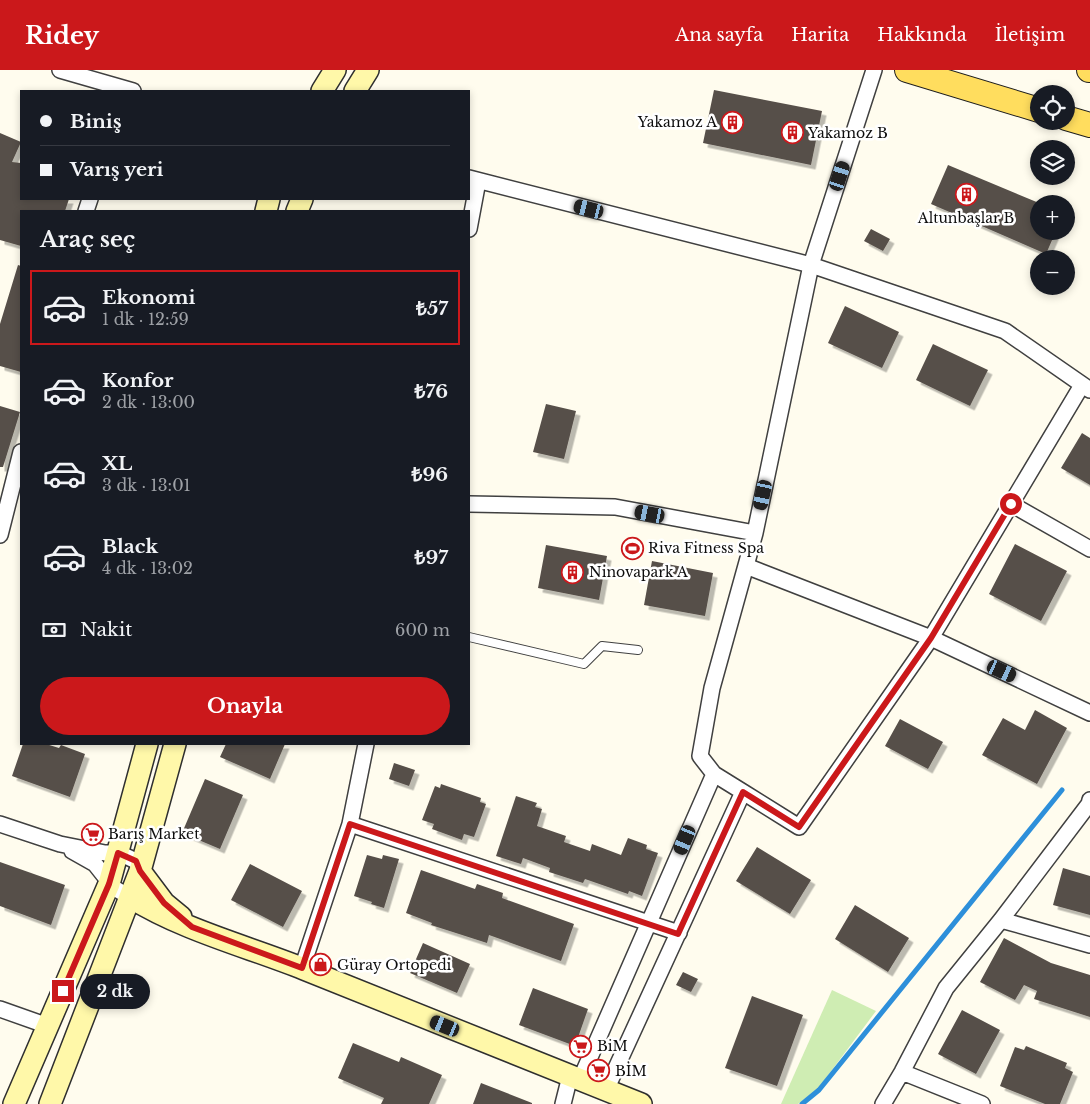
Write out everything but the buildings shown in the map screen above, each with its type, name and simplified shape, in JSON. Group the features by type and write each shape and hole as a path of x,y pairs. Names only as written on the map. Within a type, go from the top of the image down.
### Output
{"main road":[{"path":"907,70 1030,107"},
{"path":"1075,121 1090,125"}],"street":[{"path":"60,70 124,90"},
{"path":"323,90 334,70"},
{"path":"356,90 368,70"},
{"path":"470,217 473,180 811,266 1005,331 1086,387 1011,504 931,638 799,827 714,774 700,756 712,688 755,533 811,266 874,70"},
{"path":"0,535 20,456"},
{"path":"470,504 616,507 755,533"},
{"path":"1011,504 1090,549"},
{"path":"746,566 931,638 1090,713"},
{"path":"14,1104 109,884 147,745"},
{"path":"50,1104 140,871 175,745"},
{"path":"302,968 350,824 366,745"},
{"path":"563,1104 649,923 714,774"},
{"path":"606,1090 743,792"},
{"path":"882,1104 902,1072 946,988 1001,920 1089,804 1090,800"},
{"path":"0,824 60,844 104,853 118,853 136,861 140,871 164,903 192,927"},
{"path":"350,824 678,934"},
{"path":"60,844 95,864 109,884 150,910 302,968 642,1104"},
{"path":"1001,920 1090,945"},
{"path":"0,1009 48,1026"},
{"path":"902,1072 982,1104"},
{"path":"606,1090 659,1104"}],"lane":[{"path":"470,637 584,664 602,646 638,650"}],"green space":[{"path":"832,990 876,1011 817,1090 798,1104 781,1104"}],"waterway":[{"path":"802,1104 819,1090 1062,790"}],"place":[{"name":"Yakamoz A","path":"733,122"},
{"name":"Yakamoz B","path":"792,133"},
{"name":"Altunbaşlar B","path":"966,195"},
{"name":"Riva Fitness Spa","path":"632,548"},
{"name":"Ninovapark A","path":"573,572"},
{"name":"Barış Market","path":"92,834"},
{"name":"Güray Ortopedi","path":"321,965"},
{"name":"BiM","path":"581,1046"},
{"name":"BİM","path":"599,1071"}],"route":[{"path":"63,991 109,884 118,853 136,861 140,871 164,903 192,927 302,968 350,824 678,934 743,792 799,827 931,638 1011,504"}]}
